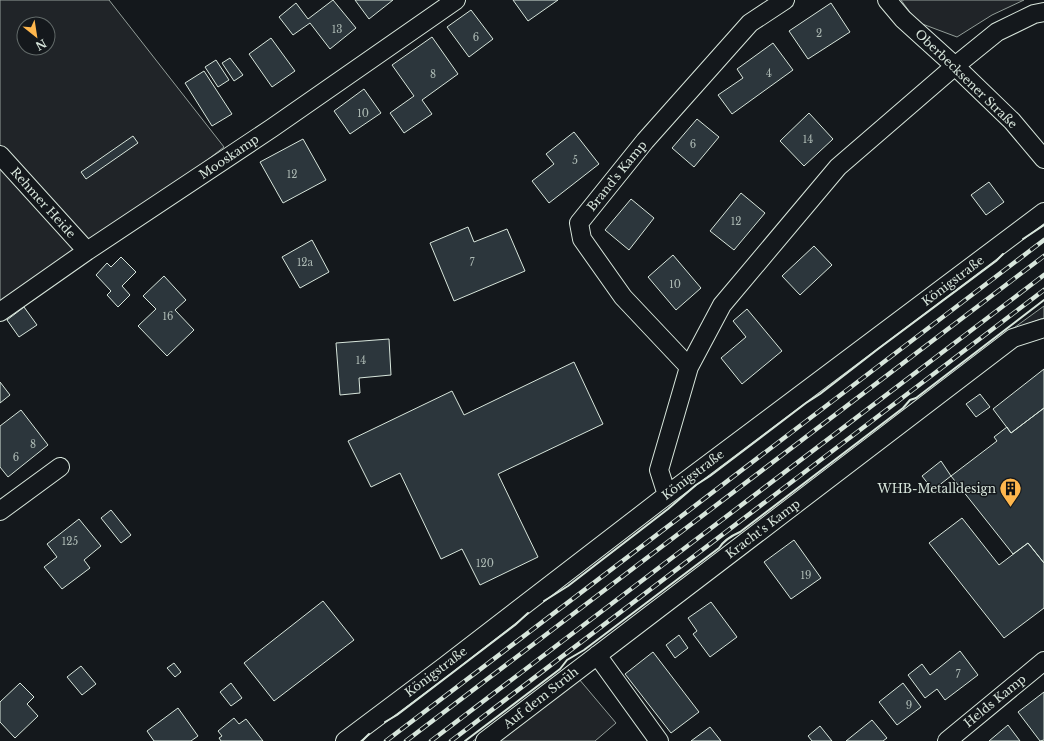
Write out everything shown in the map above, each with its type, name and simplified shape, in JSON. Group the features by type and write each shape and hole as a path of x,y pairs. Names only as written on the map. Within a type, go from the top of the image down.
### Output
{"street":[{"name":"Mooskamp","path":"0,312 87,251 272,128 456,0"},
{"name":"Brand's Kamp","path":"689,367 623,298 582,239 579,223 645,141 750,23 785,0"},
{"name":"Oberbecksener Straße","path":"887,0 903,19 955,66 1012,121 1041,155"},
{"path":"667,495 659,470 689,367 722,305 838,166 997,32 1034,14 1044,12"},
{"name":"Rehmer Heide","path":"0,155 87,251"},
{"name":"Königstraße","path":"345,741 667,495 1044,212"},
{"name":"Kracht's Kamp","path":"597,655 1013,338 1044,328"},
{"path":"0,511 60,466"},
{"path":"597,655 659,741"},
{"name":"Auf dem Strüh","path":"485,741 597,655"},
{"name":"Helds Kamp","path":"946,741 1044,661"}],"shaded area":[{"path":"0,0 109,0 224,147 188,175 0,303"},
{"path":"901,0 1024,0 992,15 957,37 917,22"},
{"path":"1044,306 1044,318 1011,330"},
{"path":"568,666 616,723 595,741 473,741"}],"building":[{"path":"333,0 356,28 330,49 310,23 293,35 279,17 296,3 308,19"},
{"path":"355,0 393,0 369,19"},
{"path":"513,0 558,0 528,21"},
{"path":"831,3 850,32 808,59 789,31"},
{"path":"471,10 493,39 469,57 447,27"},
{"path":"432,37 458,74 422,100 432,114 404,133 390,113 414,96 392,65"},
{"path":"271,38 295,71 272,87 249,54"},
{"path":"773,43 793,70 732,114 718,95 743,78 737,69"},
{"path":"230,58 243,75 234,81 222,63"},
{"path":"216,60 229,80 218,87 205,67"},
{"path":"204,71 232,114 212,126 185,83"},
{"path":"364,89 381,113 350,134 334,111"},
{"path":"809,113 833,139 804,166 780,141"},
{"path":"697,119 719,137 694,167 672,148"},
{"path":"574,132 599,164 549,203 532,181 554,164 546,154"},
{"path":"133,136 138,143 86,179 81,172"},
{"path":"303,139 326,180 283,203 260,162"},
{"path":"989,182 1004,202 986,215 971,195"},
{"path":"741,193 765,213 734,250 710,231"},
{"path":"631,199 654,218 629,250 605,230"},
{"path":"468,227 474,242 507,229 525,271 454,301 430,243"},
{"path":"312,240 329,272 300,288 282,257"},
{"path":"814,246 832,265 800,295 782,276"},
{"path":"673,255 701,288 676,310 648,277"},
{"path":"121,257 136,272 122,286 130,295 118,307 107,295 111,291 96,275 107,263 111,267"},
{"path":"164,276 186,300 175,310 194,330 167,356 138,326 156,309 143,296"},
{"path":"24,307 37,325 19,337 7,320"},
{"path":"747,309 782,351 742,384 721,358 746,337 733,321"},
{"path":"389,339 391,375 359,378 360,393 340,395 336,343"},
{"path":"574,362 603,424 498,474 538,557 480,585 462,549 441,559 400,473 371,487 348,441 452,391 464,415"},
{"path":"1044,369 1044,408 1011,433 993,409"},
{"path":"0,382 10,395 0,403"},
{"path":"980,394 990,407 976,417 966,404"},
{"name":"WHB-Metalldesign","path":"1044,408 1044,563 1028,543 1013,554 951,476 997,441 994,437 1007,427 1011,433"},
{"path":"21,410 48,445 8,477 0,467 0,426"},
{"path":"941,461 951,476 933,490 922,476"},
{"path":"111,510 131,535 121,543 101,518"},
{"path":"962,518 999,565 1028,543 1044,563 1044,608 1004,638 929,543"},
{"path":"79,519 101,546 84,560 90,568 62,589 44,567 57,557 47,544"},
{"path":"794,540 821,578 791,599 764,562"},
{"path":"323,601 354,640 274,701 244,663"},
{"path":"711,602 737,637 710,657 693,634 697,631 688,618"},
{"path":"679,635 688,648 675,658 666,645"},
{"path":"960,651 978,675 945,700 937,689 925,698 908,675 922,664 930,675"},
{"path":"653,652 699,712 671,733 625,674"},
{"path":"174,663 181,672 175,677 167,668"},
{"path":"81,666 96,684 82,695 67,677"},
{"path":"20,683 34,697 27,704 38,716 15,738 0,722 0,702"},
{"path":"231,683 242,698 231,706 220,692"},
{"path":"903,683 921,707 897,725 879,702"},
{"path":"1044,692 1044,740 1040,741 1018,712"},
{"path":"178,708 198,736 191,741 154,741 147,731"},
{"path":"234,718 239,724 246,719 263,741 221,741 219,738 222,736 218,731"},
{"path":"872,720 887,738 883,741 846,741"},
{"path":"1008,725 1020,741 989,741"},
{"path":"820,726 832,741 812,741 808,736"},
{"path":"710,727 721,741 691,741"}],"railway":[{"path":"386,741 1044,240"},
{"path":"406,741 1044,256"},
{"path":"431,741 1044,275"},
{"path":"451,741 1044,290"}],"wall":[{"path":"1023,239 1044,225"},
{"path":"544,601 568,586 668,509 696,485 820,394 996,261 1003,254"},
{"path":"465,741 560,669 567,660 584,650 719,548 728,538 740,532 903,408 910,400 916,398 1044,300"},
{"path":"385,722 397,715 515,625 528,613"},
{"path":"362,741 369,734"}],"place":[{"name":"WHB-Metalldesign","path":"1011,508"}]}
